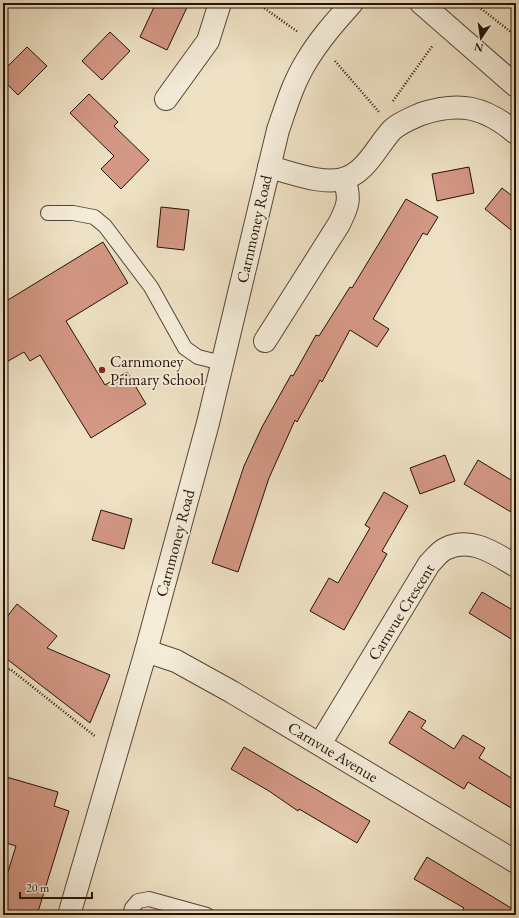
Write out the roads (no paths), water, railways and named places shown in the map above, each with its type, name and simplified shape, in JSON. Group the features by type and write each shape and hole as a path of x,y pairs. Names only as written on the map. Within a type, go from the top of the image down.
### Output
{"street":[{"path":"166,99 208,41 220,3"},
{"name":"Carnmoney Road","path":"69,915 146,651 222,363 278,130 289,96 306,62 329,29 352,3"},
{"path":"421,3 516,86"},
{"name":"Carnmoney Road","path":"269,167 319,180 344,179 360,170 393,129 414,117 440,108 469,107 500,119 516,133"},
{"path":"265,341 339,224 348,207 349,192 344,179"},
{"name":"Carnvue Crescent","path":"320,744 429,564 444,549 462,544 482,546 516,566"},
{"name":"Carnvue Avenue","path":"146,651 176,661 320,744 516,862"}],"lane":[{"path":"48,213 73,213 94,217 105,226 151,287 185,348 198,357 222,363"},
{"path":"130,915 132,908 138,901 148,899 207,915"}],"place":[{"name":"Carnmoney Primary School","path":"102,370"}]}
